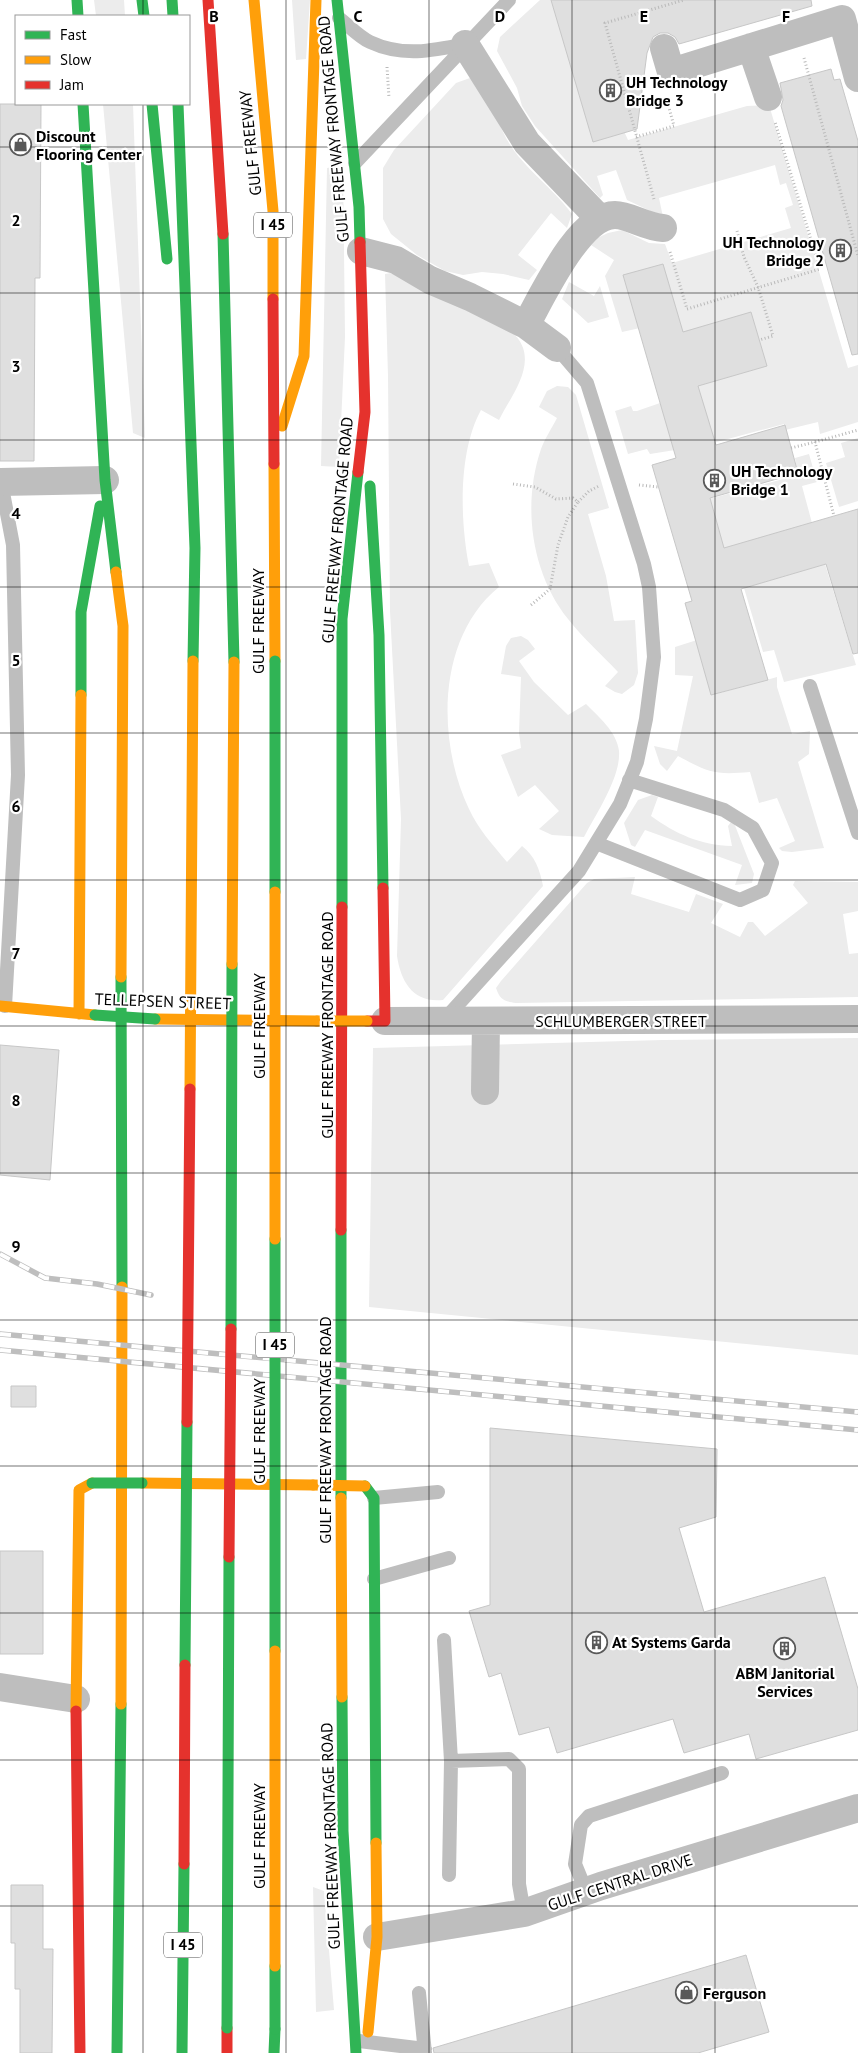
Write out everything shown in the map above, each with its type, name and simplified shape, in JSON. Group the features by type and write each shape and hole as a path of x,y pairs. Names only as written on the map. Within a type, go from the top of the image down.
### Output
{"main road":[{"path":"77,0 78,15"},
{"path":"142,0 144,15"},
{"path":"172,0 173,15"},
{"name":"GULF FREEWAY","path":"208,0 215,81 230,400 234,662 227,2053"},
{"name":"GULF FREEWAY","path":"254,0 273,210 275,661 274,2053"},
{"path":"274,451 304,356 316,0"},
{"name":"GULF FREEWAY FRONTAGE ROAD","path":"337,0 361,251 365,412 342,619 341,1539 343,1821 361,2047"},
{"path":"83,105 105,480 123,626 121,979 123,1537 118,2053"},
{"path":"152,105 168,272"},
{"name":"I 45","path":"178,105 195,548 182,2053"},
{"path":"175,341 195,548"},
{"path":"365,412 379,635 376,1021"},
{"path":"79,1014 81,612 105,480"},
{"name":"TELLEPSEN STREET","path":"2,1006 154,1019 376,1021"},
{"path":"80,2053 76,1699 79,1490 85,1484 92,1482 365,1486 374,1498 378,1937 361,2047"}],"street":[{"path":"664,48 671,72 842,19 858,78"},
{"path":"465,44 528,143 599,218"},
{"path":"752,47 768,97"},
{"path":"526,325 569,251 599,218 616,215 650,227 663,228"},
{"path":"361,251 396,260 430,280 470,297 526,325 558,348"},
{"path":"0,482 105,480"},
{"name":"SCHLUMBERGER STREET","path":"376,1021 858,1019"},
{"path":"485,1091 486,1022"},
{"path":"0,1688 76,1699"},
{"name":"GULF CENTRAL DRIVE","path":"378,1937 524,1913 858,1808"}],"lane":[{"path":"354,163 465,44 509,0"},
{"path":"339,18 369,42 399,51 421,53 465,44"},
{"path":"443,1021 580,871 620,804 637,762 646,719 654,657 649,587 644,564 588,383 558,348"},
{"path":"0,482 13,545 18,775 2,1006"},
{"path":"810,686 858,833"},
{"path":"596,843 740,900 763,890 772,863 753,828 724,810 629,780"},
{"path":"374,1498 438,1492"},
{"path":"374,1580 449,1558"},
{"path":"444,1640 451,1761 450,1875"},
{"path":"451,1761 510,1759 518,1769 519,1884 524,1913"},
{"path":"586,1892 575,1864 581,1825 589,1816 722,1773"},
{"path":"361,2047 425,2051 418,1993"}],"path":[{"path":"684,0 605,23 636,137 687,309 820,269 768,97"},
{"path":"386,59 390,99"},
{"path":"809,75 858,256"},
{"path":"636,137 674,126"},
{"path":"738,231 744,257 758,287 773,336 759,340"},
{"path":"791,448 858,430"},
{"path":"815,442 834,516"},
{"path":"531,605 550,589 558,544 568,517 578,502 589,491 604,484 618,482"},
{"path":"513,484 535,487 556,499 573,498 578,502"}],"shaded area":[{"path":"94,0 124,0 125,15 96,15"},
{"path":"292,0 310,0 306,59 296,60"},
{"path":"540,0 564,0 628,140 747,106 769,105 848,368 858,365 858,422 820,434 818,422 785,430 784,424 713,443 680,334 640,328 622,332 605,276 614,260 591,245 595,239 608,233 622,230 649,243 665,244 672,263 791,228 785,208 793,205 786,183 780,185 775,165 659,198 663,217 627,200 616,170 597,176 603,195 600,198 535,126 522,106 517,88 497,51 500,37"},
{"path":"470,78 489,96 503,132 517,155 572,214 567,228 551,213 518,255 537,270 529,280 503,274 482,272 463,275 445,271 417,255 391,234 383,219 383,168 394,150 456,83"},
{"path":"103,105 133,105 145,438 133,433"},
{"path":"343,165 345,337 339,467 321,466 327,168"},
{"path":"391,273 512,332 521,342 524,353 522,376 499,420 481,410 468,446 463,487 463,508 469,566 489,563 499,587 478,608 463,634 453,662 448,692 448,723 451,753 459,782 469,809 477,823 507,862 522,846 527,850 536,864 543,886 443,1000 424,998 410,989 405,982 397,956 401,819 390,611 385,274"},
{"path":"569,282 594,296 600,286 609,317 588,323 562,299"},
{"path":"557,386 568,387 576,395 609,508 588,514 606,576 614,621 635,620 638,673 634,685 622,694 605,686 618,672 586,640 555,601 538,560 531,515 535,470 541,449 557,418 539,407 547,391"},
{"path":"660,403 675,450 650,454 647,449 628,454 615,411 631,406 633,411 637,411"},
{"path":"858,438 858,501 839,507 826,463 845,457 841,443"},
{"path":"809,454 817,482 802,486 812,523 723,552 709,499 798,475 795,458"},
{"path":"825,564 856,665 784,682 774,650 763,652 744,588"},
{"path":"521,636 528,640 535,649 519,661 534,682 568,715 586,704 611,731 618,744 619,761 612,784 584,837 552,835 539,829 559,811 535,785 518,797 501,755 521,748 519,733 521,677 501,674 506,646 511,638"},
{"path":"697,640 713,695 777,677 777,687 792,734 810,731 809,754 798,762 824,848 792,852 782,851 779,848 795,841 777,798 759,803 750,772 720,773 705,769 678,756 667,771 660,764 654,746 677,751 693,676 675,675 675,647"},
{"path":"652,795 658,797 651,816 679,833 699,841 732,846 728,826 731,822 734,823 754,874 752,883 735,885 742,865 645,830 635,847 631,845 624,823 638,800"},
{"path":"635,877 631,894 689,912 696,894 723,904 711,923 740,937 748,922 753,922 765,936 808,903 793,885 795,881 858,882 858,911 843,914 849,954 858,953 858,997 516,1003 505,1001 499,995 496,988 501,981 587,883 594,879"},
{"path":"858,1038 858,1355 369,1307 373,1048 663,1040"},
{"path":"313,1887 324,1891 334,2010 316,2012"}],"building":[{"name":"UH Technology Bridge 3","path":"551,0 811,0 812,6 679,44 675,37 668,33 660,33 653,37 647,53 637,129 593,142"},
{"name":"UH Technology Bridge 2","path":"831,69 834,80 840,79 858,141 858,354 852,355 781,106 783,100 780,83"},
{"path":"0,104 41,105 40,278 35,278 34,461 0,461"},
{"name":"UH Technology Bridge 1","path":"663,264 683,332 751,312 767,366 698,386 716,445 785,425 798,473 710,498 724,548 858,509 858,653 853,654 826,564 741,589 768,680 711,695 685,603 692,601 652,465 676,458 623,275"},
{"path":"0,1045 59,1050 50,1180 0,1175"},
{"path":"11,1386 36,1386 36,1407 11,1407"},
{"path":"490,1428 717,1449 716,1517 679,1528 704,1612 825,1577 858,1689 858,1730 756,1759 749,1734 684,1753 673,1719 557,1753 549,1727 519,1735 501,1673 489,1677 469,1611 490,1605"},
{"path":"0,1551 43,1551 43,1654 0,1654"},
{"path":"11,1885 43,1885 43,1949 53,1949 52,2053 20,2053 20,1989 15,1989 15,1943 11,1943"},
{"name":"Ferguson","path":"746,1955 769,2032 698,2053 434,2053 433,2048"}],"railway":[{"path":"0,1254 45,1278 97,1284 151,1295"},
{"path":"0,1334 858,1412"},
{"path":"0,1350 858,1430"}],"traffic: fast":[{"path":"77,0 78,15"},
{"path":"142,0 144,15"},
{"path":"172,0 173,15"},
{"path":"337,0 359,207 360,242"},
{"path":"83,105 105,480 116,572"},
{"path":"152,105 167,259"},
{"path":"178,105 195,548 193,661"},
{"path":"223,234 234,662"},
{"path":"342,907 342,619 358,472"},
{"path":"370,486 379,635 383,888"},
{"path":"81,695 81,612 100,506"},
{"path":"275,661 275,892"},
{"path":"231,1329 232,964"},
{"path":"121,977 122,1287"},
{"path":"95,1015 155,1019"},
{"path":"341,1230 341,1498"},
{"path":"275,1239 275,1651"},
{"path":"185,1665 187,1422"},
{"path":"92,1483 142,1483"},
{"path":"365,1486 374,1498 376,1843"},
{"path":"227,2028 229,1557"},
{"path":"342,1697 343,1831 356,2053"},
{"path":"117,2053 121,1704"},
{"path":"182,2053 184,1864"},
{"path":"275,1966 275,2029"},
{"path":"274,2053 275,2029"}],"traffic: slow":[{"path":"254,0 273,211 273,299"},
{"path":"282,426 304,356 316,0"},
{"path":"274,464 275,661"},
{"path":"116,572 123,626 121,977"},
{"path":"190,1089 193,661"},
{"path":"232,964 234,662"},
{"path":"79,1014 81,695"},
{"path":"275,892 275,1239"},
{"path":"0,1006 95,1015"},
{"path":"155,1019 317,1021"},
{"path":"317,1021 367,1021"},
{"path":"121,1704 122,1287"},
{"path":"76,1711 79,1490 92,1483"},
{"path":"142,1483 313,1485"},
{"path":"313,1485 365,1486"},
{"path":"341,1498 342,1697"},
{"path":"275,1651 275,1966"},
{"path":"368,2032 377,1937 376,1843"}],"traffic: jam":[{"path":"208,0 223,234"},
{"path":"358,472 365,412 360,242"},
{"path":"273,299 274,464"},
{"path":"367,1021 385,1021 383,888"},
{"path":"341,1230 342,907"},
{"path":"187,1422 190,1089"},
{"path":"229,1557 231,1329"},
{"path":"184,1864 185,1665"},
{"path":"76,1711 80,2053"},
{"path":"227,2028 227,2053"}],"place":[{"name":"UH Technology Bridge 3","path":"610,91"},
{"name":"Discount Flooring Center","path":"20,145"},
{"name":"UH Technology Bridge 2","path":"840,251"},
{"name":"UH Technology Bridge 1","path":"715,480"},
{"name":"At Systems Garda","path":"596,1642"},
{"name":"ABM Janitorial Services","path":"785,1649"},
{"name":"Ferguson","path":"687,1993"}]}
